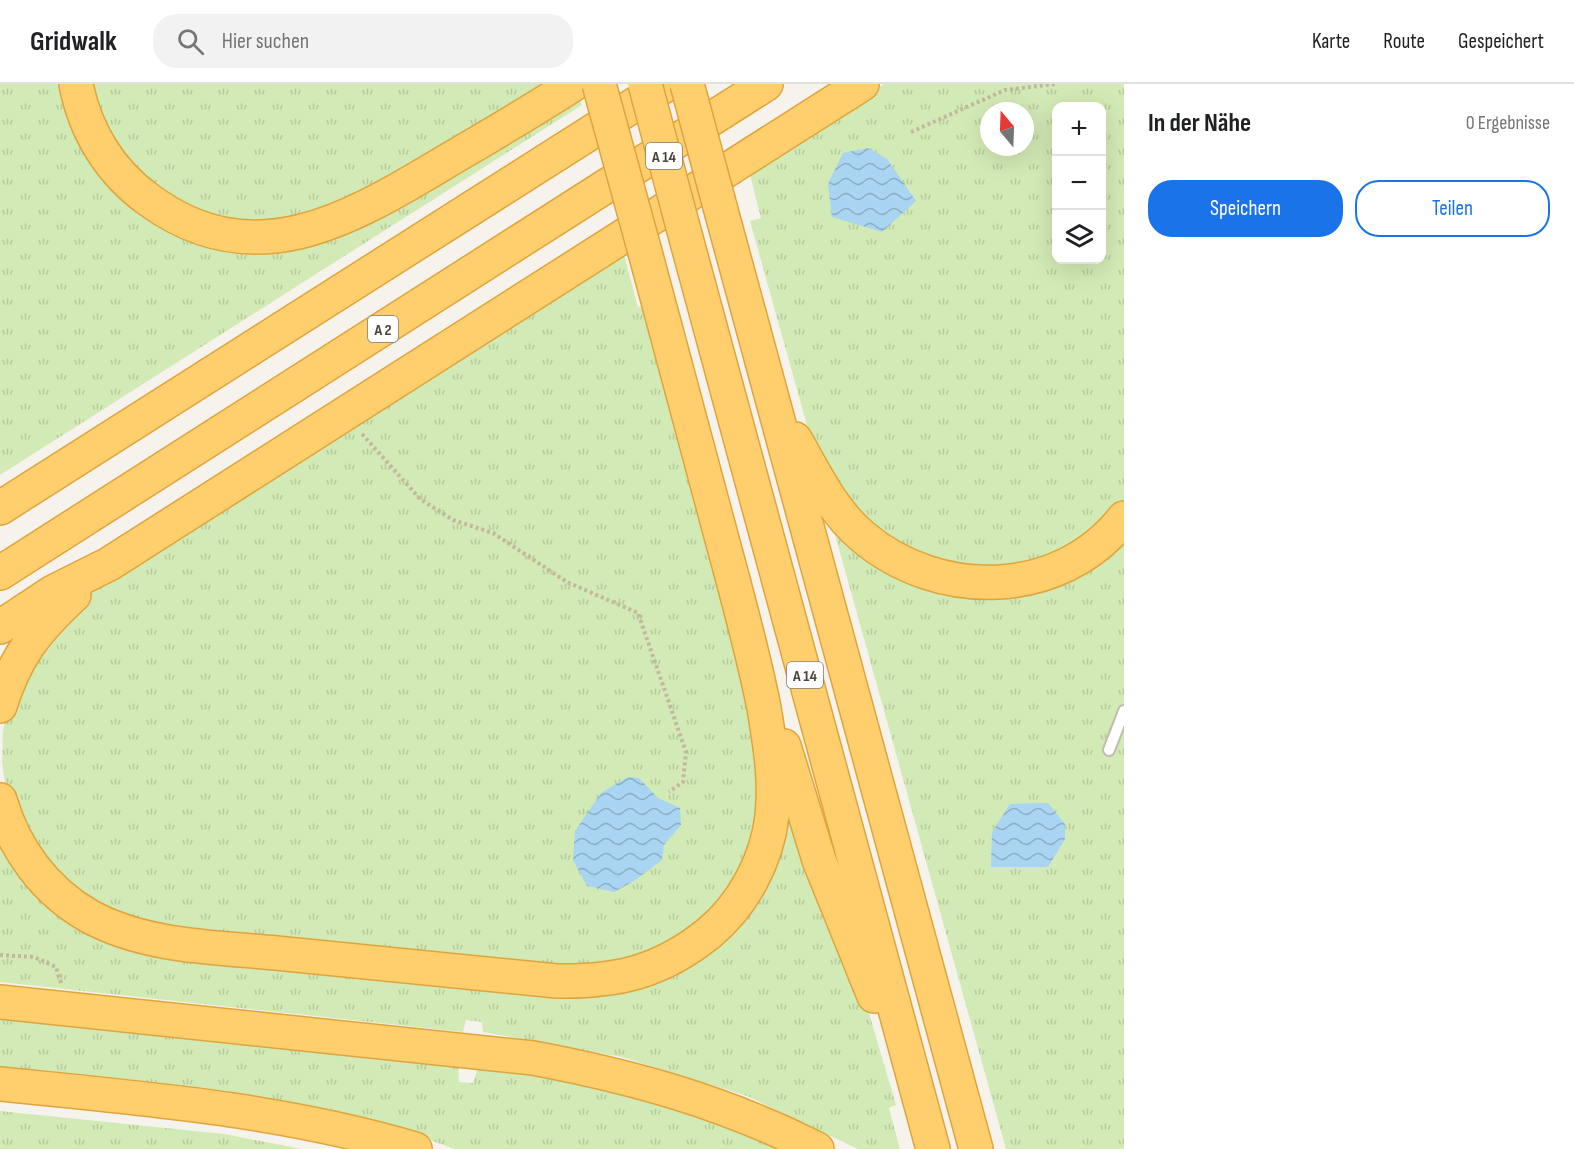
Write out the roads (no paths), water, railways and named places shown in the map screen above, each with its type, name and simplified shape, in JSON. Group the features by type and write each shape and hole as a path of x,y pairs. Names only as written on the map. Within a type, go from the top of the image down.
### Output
{"highway":[{"path":"76,84 94,139 106,158 136,191 189,223 230,234 272,237 329,224 372,205 574,84"},
{"path":"599,84 755,664 782,738 819,860 930,1136"},
{"name":"A 14","path":"645,84 930,1136"},
{"path":"0,508 667,84"},
{"name":"A 14","path":"687,84 976,1149"},
{"name":"A 2","path":"0,573 766,84"},
{"path":"0,627 53,592 109,564 862,84"},
{"path":"773,402 827,495 860,536 915,570 932,576 954,581 997,582 1033,577 1086,552 1124,518"},
{"path":"0,706 15,664 27,645 50,618 109,564"},
{"path":"0,800 18,847 59,895 106,924 142,936 225,948 557,981 624,977 662,964 689,948 714,928 742,896 762,855 772,817 773,769 755,664"},
{"path":"0,1002 533,1058 599,1070 663,1087 727,1109 817,1149"},
{"path":"0,1084 228,1108 369,1135 415,1149"}],"lane":[{"path":"1109,750 1124,711"}],"water":[{"path":"868,148 887,159 916,201 882,232 832,217 828,184 843,153"},
{"path":"628,777 639,778 658,798 680,808 681,825 664,845 662,860 634,881 614,892 587,886 573,860 575,831 601,793"},
{"path":"1048,803 1065,824 1065,839 1048,867 991,867 992,832 1010,804"}]}
